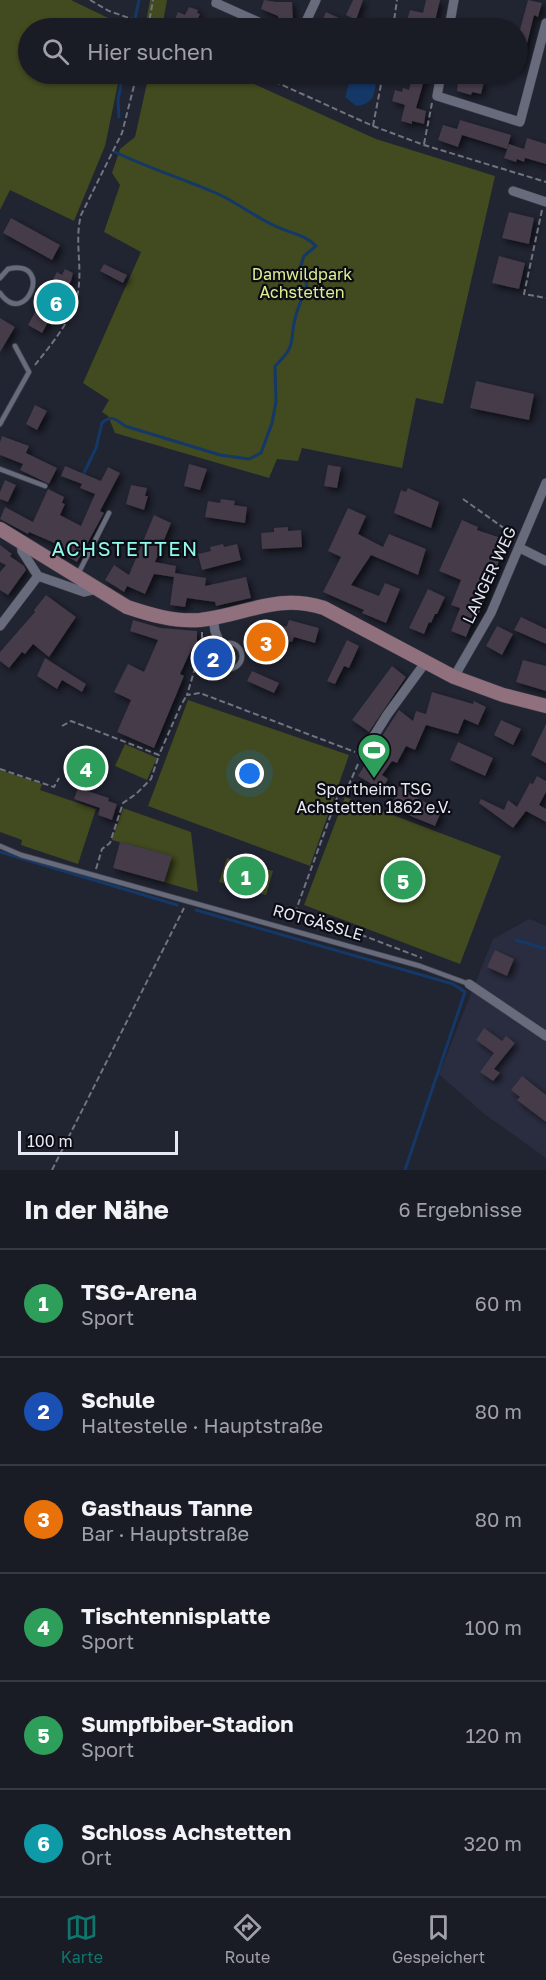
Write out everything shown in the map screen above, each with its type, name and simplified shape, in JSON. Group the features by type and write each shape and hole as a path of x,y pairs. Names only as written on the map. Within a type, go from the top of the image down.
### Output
{"street":[{"path":"217,0 216,3 250,18"},
{"path":"308,18 316,0"},
{"path":"451,18 454,0"},
{"path":"439,84 437,96 520,122 546,23"},
{"path":"513,191 545,202"},
{"name":"LANGER WEG","path":"454,677 491,613 546,483"},
{"path":"0,528 127,607 168,619 207,618 283,602 309,603 342,617 454,677 502,695 546,706"},
{"path":"21,542 22,551 38,576 84,592 97,589"},
{"path":"521,544 546,561"},
{"path":"0,626 38,576"},
{"path":"207,618 221,646"},
{"path":"362,755 387,715 425,663"},
{"name":"ROTGÄSSLE","path":"469,984 546,1036"}],"lane":[{"path":"0,277 8,269 22,268 30,274 34,286 29,297 19,303 7,301 0,293"},
{"path":"0,424 29,372 15,346"},
{"path":"0,469 45,486"},
{"path":"76,577 109,513"},
{"path":"228,643 236,645 242,651 243,659 239,666 232,670 224,669 218,663 216,653 221,646 228,643"},
{"name":"ROTGÄSSLE","path":"0,846 21,855 420,966 469,984"}],"path":[{"path":"90,0 109,11 129,18"},
{"path":"149,18 153,0"},
{"path":"394,18 397,0"},
{"path":"29,372 58,336 72,308 79,286 78,228 81,215 122,133 134,84"},
{"path":"280,84 373,126 424,145 546,182"},
{"path":"373,126 381,84"},
{"path":"424,145 431,104 437,96"},
{"path":"545,202 524,294 546,298"},
{"path":"463,499 521,544"},
{"path":"95,874 102,849 110,843 123,802 136,794 152,779 159,755 181,705 188,695 207,618"},
{"path":"188,695 200,693 362,755 347,789 341,787 296,910 422,958"},
{"path":"62,726 71,721 159,755"},
{"path":"0,769 54,787 59,778"},
{"path":"52,1170 188,900"}],"shaded area":[{"path":"529,919 546,926 546,1158 483,1113 439,1074 493,939"}],"green space":[{"path":"0,0 71,0 108,18 18,18 18,84 118,84 105,146 74,221 10,190 0,210"},
{"path":"150,0 167,0 164,18 147,18"},
{"name":"Damwildpark Achstetten","path":"147,84 254,84 376,139 495,176 443,404 416,398 402,468 302,448 298,461 277,459 269,478 115,433 108,416 102,412 109,400 83,383 141,252 104,232 120,185 112,173 120,149 135,137"},
{"path":"188,700 349,755 310,866 148,806"},
{"path":"125,744 157,758 147,780 115,766"},
{"path":"0,770 42,784 40,790 96,809 78,864 21,845 22,840 0,832"},
{"path":"345,797 501,856 460,964 304,905"},
{"path":"123,808 191,832 198,892 164,882 171,856 112,840"},
{"path":"227,858 273,871 266,895 219,882"}],"water":[{"path":"349,84 376,84 373,96 368,103 356,106 345,97"}],"building":[{"path":"264,0 292,2 293,18 278,18 261,9"},
{"path":"353,0 363,0 357,18 346,15"},
{"path":"426,0 440,0 436,18 408,18 410,10 423,13"},
{"path":"528,0 542,3 538,17 534,15 528,39 528,18 523,18"},
{"path":"189,7 198,10 197,13 200,14 198,18 176,18 178,12 185,15"},
{"path":"326,12 339,18 323,18"},
{"path":"410,84 423,84 416,108 426,111 424,124 401,121 405,105 392,101 395,90 402,92 403,88 409,90"},
{"path":"458,84 484,84 481,94 472,92 471,95 457,91"},
{"path":"460,120 511,135 507,149 462,135 458,147 438,140 443,125 457,129"},
{"path":"527,138 546,144 546,164 525,158 524,162 517,159 516,162 504,158 509,144 524,149"},
{"path":"509,212 534,218 529,244 502,238"},
{"path":"11,218 60,245 52,260 3,233"},
{"path":"499,256 525,263 519,289 492,283"},
{"path":"104,264 127,275 123,283 100,271"},
{"path":"65,269 73,273 60,300 68,304 58,321 51,317 42,333 28,325 57,272 62,275"},
{"path":"0,318 15,327 0,352"},
{"path":"476,381 534,394 529,420 470,408"},
{"path":"35,405 47,411 37,430 26,424"},
{"path":"2,436 29,446 26,453 57,468 49,484 20,470 23,464 0,455"},
{"path":"189,464 207,469 200,490 184,486"},
{"path":"328,465 341,467 337,488 324,486"},
{"path":"65,466 101,481 108,467 120,473 100,511 104,513 77,562 56,550 59,545 29,532 28,534 0,519 5,507 33,522 48,489 64,497 62,503 65,504 60,515 81,526 95,494 80,488 82,484 61,476"},
{"path":"5,480 16,485 8,502 0,499"},
{"path":"131,485 147,488 145,496 148,496 144,510 126,504"},
{"path":"408,488 439,502 431,528 394,513 401,490 406,492"},
{"path":"221,499 235,501 234,505 247,507 245,523 205,517 208,501 220,503"},
{"path":"348,508 366,516 358,534 383,547 389,534 426,549 418,575 371,555 351,585 379,596 385,583 400,589 386,623 362,613 364,610 323,592 341,557 328,551"},
{"path":"154,515 171,523 155,562 176,566 175,573 206,578 205,586 246,577 251,598 216,606 215,602 187,598 185,607 170,605 174,577 154,574 145,594 127,586 124,592 105,580 114,565 129,575"},
{"path":"462,520 478,527 477,530 507,540 478,616 475,615 466,637 451,631 460,608 451,605 461,580 439,571"},
{"path":"288,527 288,531 301,530 302,547 262,549 261,533 274,532 274,528"},
{"path":"223,544 224,547 237,544 241,560 202,570 198,554 211,551 210,547"},
{"path":"0,545 12,554 10,556 26,570 8,595 0,590 0,572 6,565 0,562"},
{"path":"428,589 445,597 424,634 409,628"},
{"path":"46,595 76,617 49,657 33,644 25,654 22,652 9,668 0,661 0,652 35,612 34,610"},
{"path":"521,617 546,629 546,644 514,630"},
{"path":"133,620 161,628 197,631 197,648 192,648 180,674 184,676 154,748 117,732 131,700 114,692 128,664 144,672 158,640 130,631"},
{"path":"289,620 319,628 315,643 294,637 292,642 279,639 280,643 276,643 277,654 260,655 258,630 287,626"},
{"path":"497,626 513,634 502,655 486,646"},
{"path":"347,640 359,646 349,668 344,666 335,684 327,681"},
{"path":"45,658 86,684 82,692 62,680 57,689 37,676"},
{"path":"523,660 546,666 546,691 516,682"},
{"path":"392,666 406,677 369,732 352,720"},
{"path":"252,671 279,683 274,693 247,681"},
{"path":"432,692 473,704 474,701 486,707 478,725 464,719 458,734 426,725 415,750 406,746 397,763 392,761 382,775 388,779 382,790 358,776 367,761 375,766 381,756 375,747 399,710 413,721 416,711 426,714"},
{"path":"501,720 521,729 513,745 494,735"},
{"path":"546,724 546,763 531,755"},
{"path":"458,742 493,758 485,776 450,760"},
{"path":"537,776 546,781 546,792 539,805 546,809 546,822 526,811 513,828 479,803 481,799 504,810 508,800 517,807 530,783 533,784"},
{"path":"399,786 441,812 435,826 391,808"},
{"path":"78,788 109,798 108,801 117,804 112,820 98,815 100,808 74,799"},
{"path":"120,842 172,856 164,882 113,868"},
{"path":"495,950 514,959 507,976 487,967"},
{"path":"484,1028 502,1041 506,1036 515,1043 494,1069 500,1073 493,1081 480,1072 494,1053 476,1040"},
{"path":"522,1076 546,1095 546,1122 517,1100 520,1097 511,1090"}],"waterway":[{"path":"135,18 139,0"},
{"path":"119,117 118,100 121,84"},
{"path":"83,475 96,448 102,423 111,418 125,426 220,455 249,459 261,453 272,423 276,402 275,366 292,342 296,315 307,284 299,271 304,256 316,246 307,239 268,222 218,194 115,152"},
{"path":"0,852 177,905"},
{"path":"196,910 453,984 465,992 405,1170"},
{"path":"516,940 546,949"}],"place":[{"name":"Schloss Achstetten","path":"56,302"},
{"name":"Gasthaus Tanne","path":"266,642"},
{"name":"Schule","path":"213,658"},
{"name":"Tischtennisplatte","path":"86,768"},
{"name":"Sportheim TSG Achstetten 1862 e.V.","path":"374,779"},
{"name":"TSG-Arena","path":"246,876"},
{"name":"Sumpfbiber-Stadion","path":"403,880"}],"district":[{"name":"ACHSTETTEN","path":"125,549"}]}
